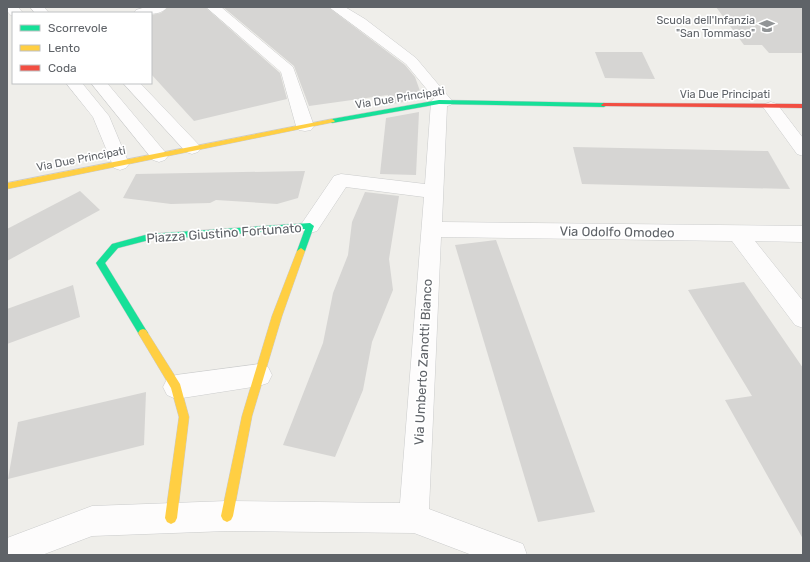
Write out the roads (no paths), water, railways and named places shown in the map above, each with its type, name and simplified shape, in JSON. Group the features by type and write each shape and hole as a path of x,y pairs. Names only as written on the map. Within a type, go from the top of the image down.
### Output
{"street":[{"path":"144,12 160,7"},
{"path":"213,7 288,70 304,126"},
{"path":"336,7 360,22 411,61 442,102"},
{"path":"75,84 101,116 120,164"},
{"path":"100,84 159,156"},
{"path":"132,84 192,148"},
{"name":"Via Due Principati","path":"7,186 304,126 442,102 772,107 803,106"},
{"name":"Via Umberto Zanotti Bianco","path":"414,518 432,192 442,102"},
{"path":"772,107 803,150"},
{"name":"Piazza Giustino Fortunato","path":"227,516 247,416 277,316 310,226 341,180 432,192"},
{"name":"Piazza Giustino Fortunato","path":"171,518 184,417 176,387 100,264 116,246 149,237 310,226"},
{"name":"Via Odolfo Omodeo","path":"431,229 803,234"},
{"path":"738,234 803,318"},
{"path":"176,387 259,375"},
{"path":"7,552 92,521 227,516 414,518 512,555"}],"place":[{"name":"Scuola dell'Infanzia \"San Tommaso\"","path":"767,26"}]}
